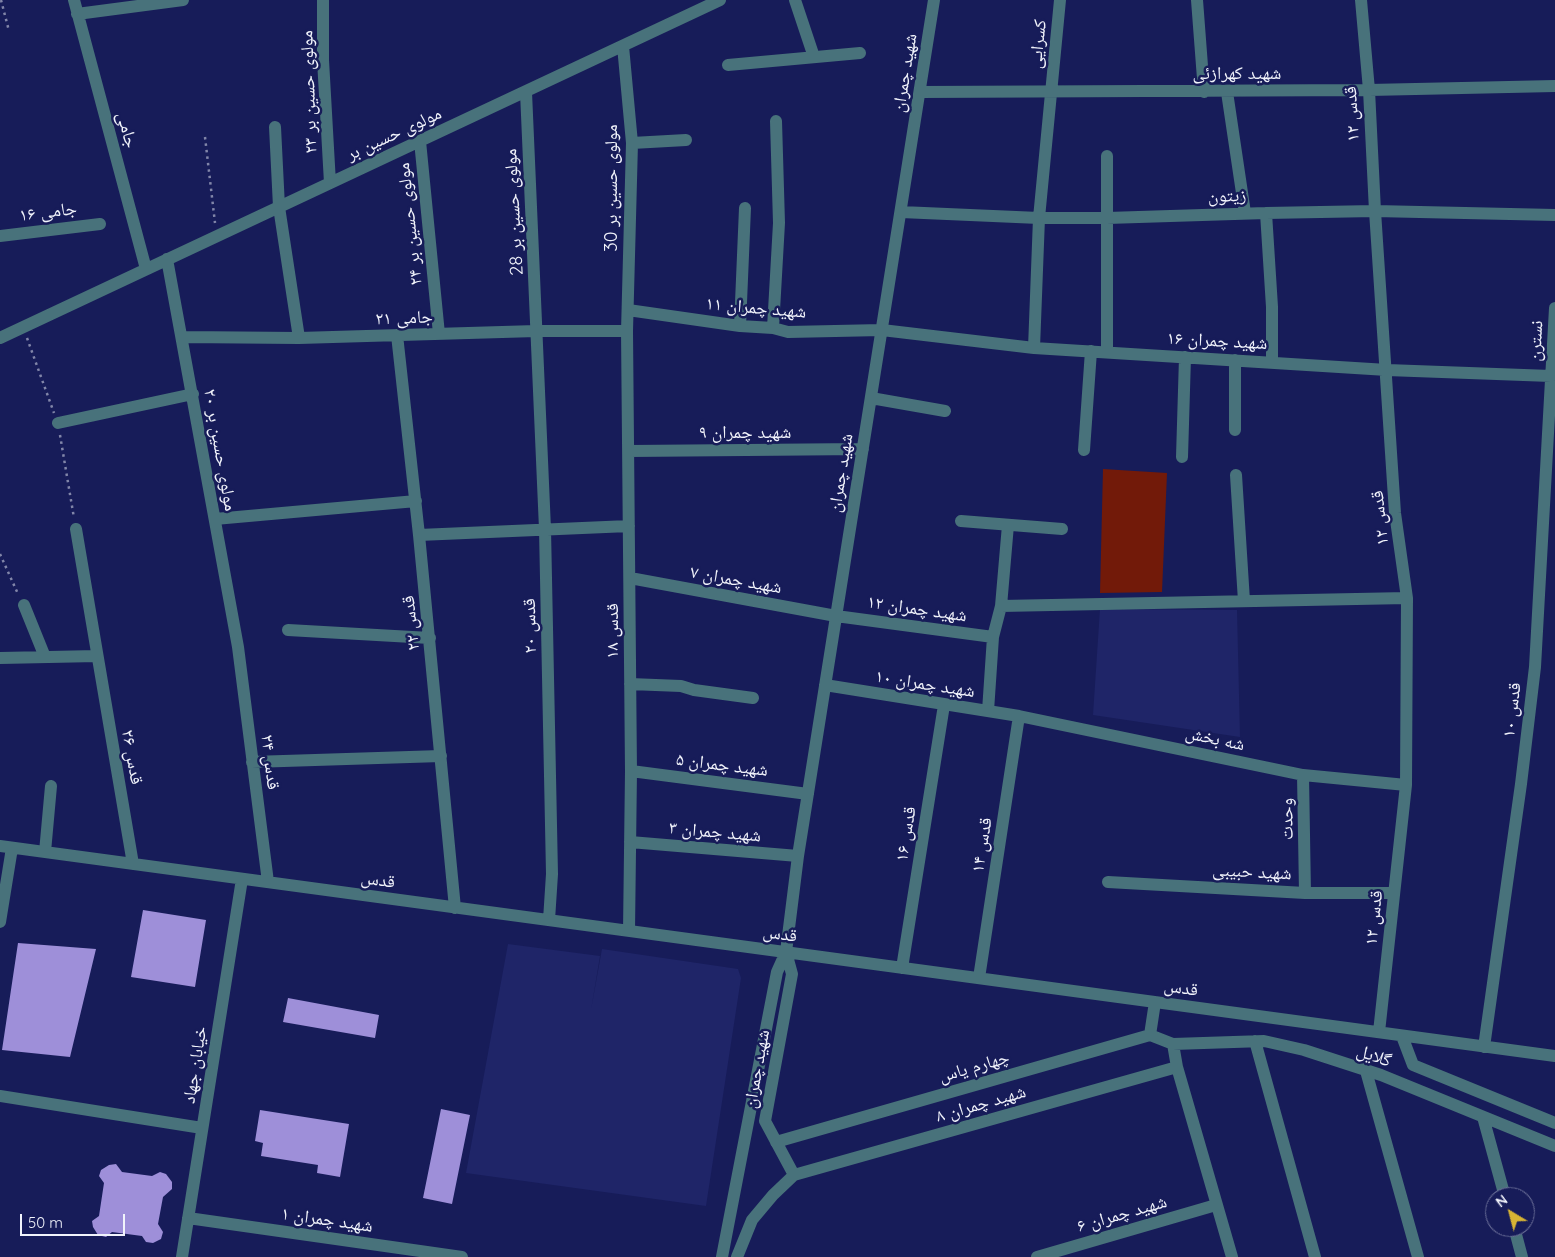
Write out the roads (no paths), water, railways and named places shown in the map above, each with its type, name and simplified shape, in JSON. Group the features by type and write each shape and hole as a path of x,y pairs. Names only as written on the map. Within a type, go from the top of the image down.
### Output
{"street":[{"name":"جامی","path":"74,0 146,269"},
{"path":"77,14 183,0"},
{"name":"مولوی حسین بر ۲۳","path":"323,0 323,60 330,183"},
{"name":"مولوی حسین بر","path":"0,338 720,0"},
{"path":"794,0 814,57"},
{"name":"شهید چمران","path":"722,1257 777,972 786,952 798,856 934,0"},
{"name":"کسرایی","path":"1034,348 1039,218 1060,0"},
{"path":"1197,0 1204,92"},
{"name":"قدس ۱۲","path":"1361,0 1369,90 1395,513 1407,598 1406,785 1379,1032"},
{"name":"مولوی حسین بر 30","path":"623,46 632,143 627,331"},
{"path":"728,65 860,53"},
{"name":"شهید کهرازئی","path":"920,92 1227,92 1555,86"},
{"name":"مولوی حسین بر 28","path":"526,92 536,331"},
{"path":"1227,92 1245,213"},
{"path":"772,328 780,223 776,121"},
{"path":"275,127 279,207 299,338"},
{"path":"632,143 686,140"},
{"name":"مولوی حسین بر ۲۴","path":"420,141 439,334"},
{"path":"1107,156 1107,352"},
{"path":"740,326 745,208"},
{"name":"زیتون","path":"901,212 1039,218 1375,211 1555,215"},
{"path":"1266,213 1272,306 1272,362"},
{"name":"جامی ۱۶","path":"0,236 100,224"},
{"name":"مولوی حسین بر ۲۰","path":"167,260 238,646"},
{"name":"نسترن","path":"1551,376 1555,308"},
{"name":"شهید چمران ۱۱","path":"628,310 740,326 772,328 788,332 882,330"},
{"name":"شهید چمران ۱۶","path":"882,330 1034,348 1387,370 1551,376"},
{"name":"جامی ۲۱","path":"182,337 299,338 536,331 627,331"},
{"name":"قدس ۲۰","path":"536,331 546,530 552,874 549,920"},
{"name":"قدس ۱۸","path":"627,331 631,771 629,931"},
{"name":"قدس ۲۲","path":"397,335 420,534 455,908"},
{"path":"1084,450 1090,351"},
{"path":"1182,457 1185,357"},
{"path":"1235,430 1236,360"},
{"name":"قدس ۱۰","path":"1484,1046 1521,784 1535,667 1551,376"},
{"path":"58,423 193,394"},
{"path":"871,398 945,411"},
{"name":"شهید چمران ۹","path":"628,451 863,449"},
{"path":"1236,475 1244,601"},
{"path":"215,519 416,501"},
{"path":"961,521 1062,529"},
{"path":"988,712 993,637 1001,606 1008,525"},
{"path":"420,534 629,526"},
{"name":"قدس ۲۶","path":"76,530 133,864"},
{"name":"شهید چمران ۷","path":"630,578 836,616"},
{"path":"1001,606 1407,598"},
{"path":"24,605 45,657"},
{"name":"شهید چمران ۱۲","path":"836,616 993,637"},
{"path":"288,630 430,638"},
{"name":"قدس ۲۴","path":"238,646 268,882"},
{"path":"0,658 97,656"},
{"path":"630,684 682,686 694,690 753,698"},
{"name":"شهید چمران ۱۰","path":"825,685 1019,716"},
{"name":"قدس ۱۶","path":"902,968 944,705"},
{"name":"شه بخش","path":"1019,716 1303,775 1406,785"},
{"name":"قدس ۱۴","path":"979,978 1019,716"},
{"path":"252,762 442,756"},
{"name":"شهید چمران ۵","path":"631,771 808,794"},
{"name":"وحدت","path":"1303,775 1305,892"},
{"path":"44,852 51,786"},
{"name":"شهید چمران ۳","path":"630,842 798,856"},
{"path":"0,922 6,847"},
{"name":"قدس","path":"6,847 1555,1056"},
{"name":"خیابان جهاد","path":"182,1257 242,879"},
{"name":"شهید حبیبی","path":"1108,882 1305,892 1394,893"},
{"name":"شهید چمران","path":"786,952 792,974 765,1121 794,1175"},
{"path":"1155,1002 1150,1035 1173,1044 1177,1067 1232,1257"},
{"name":"چهارم یاس","path":"776,1142 1150,1035"},
{"name":"گلایل","path":"1402,1036 1413,1065 1555,1123"},
{"path":"1255,1041 1315,1257"},
{"name":"گلایل","path":"1173,1044 1264,1041 1304,1050 1366,1071 1555,1146"},
{"name":"شهید چمران ۸","path":"794,1175 1177,1067"},
{"path":"1366,1071 1418,1257"},
{"path":"0,1096 202,1128"},
{"path":"1483,1117 1502,1187"},
{"path":"737,1257 752,1220 772,1195 794,1175"},
{"name":"شهید چمران ۶","path":"1037,1257 1216,1205"},
{"name":"شهید چمران ۱","path":"188,1218 396,1252 462,1257"},
{"path":"1517,1237 1522,1257"}]}
